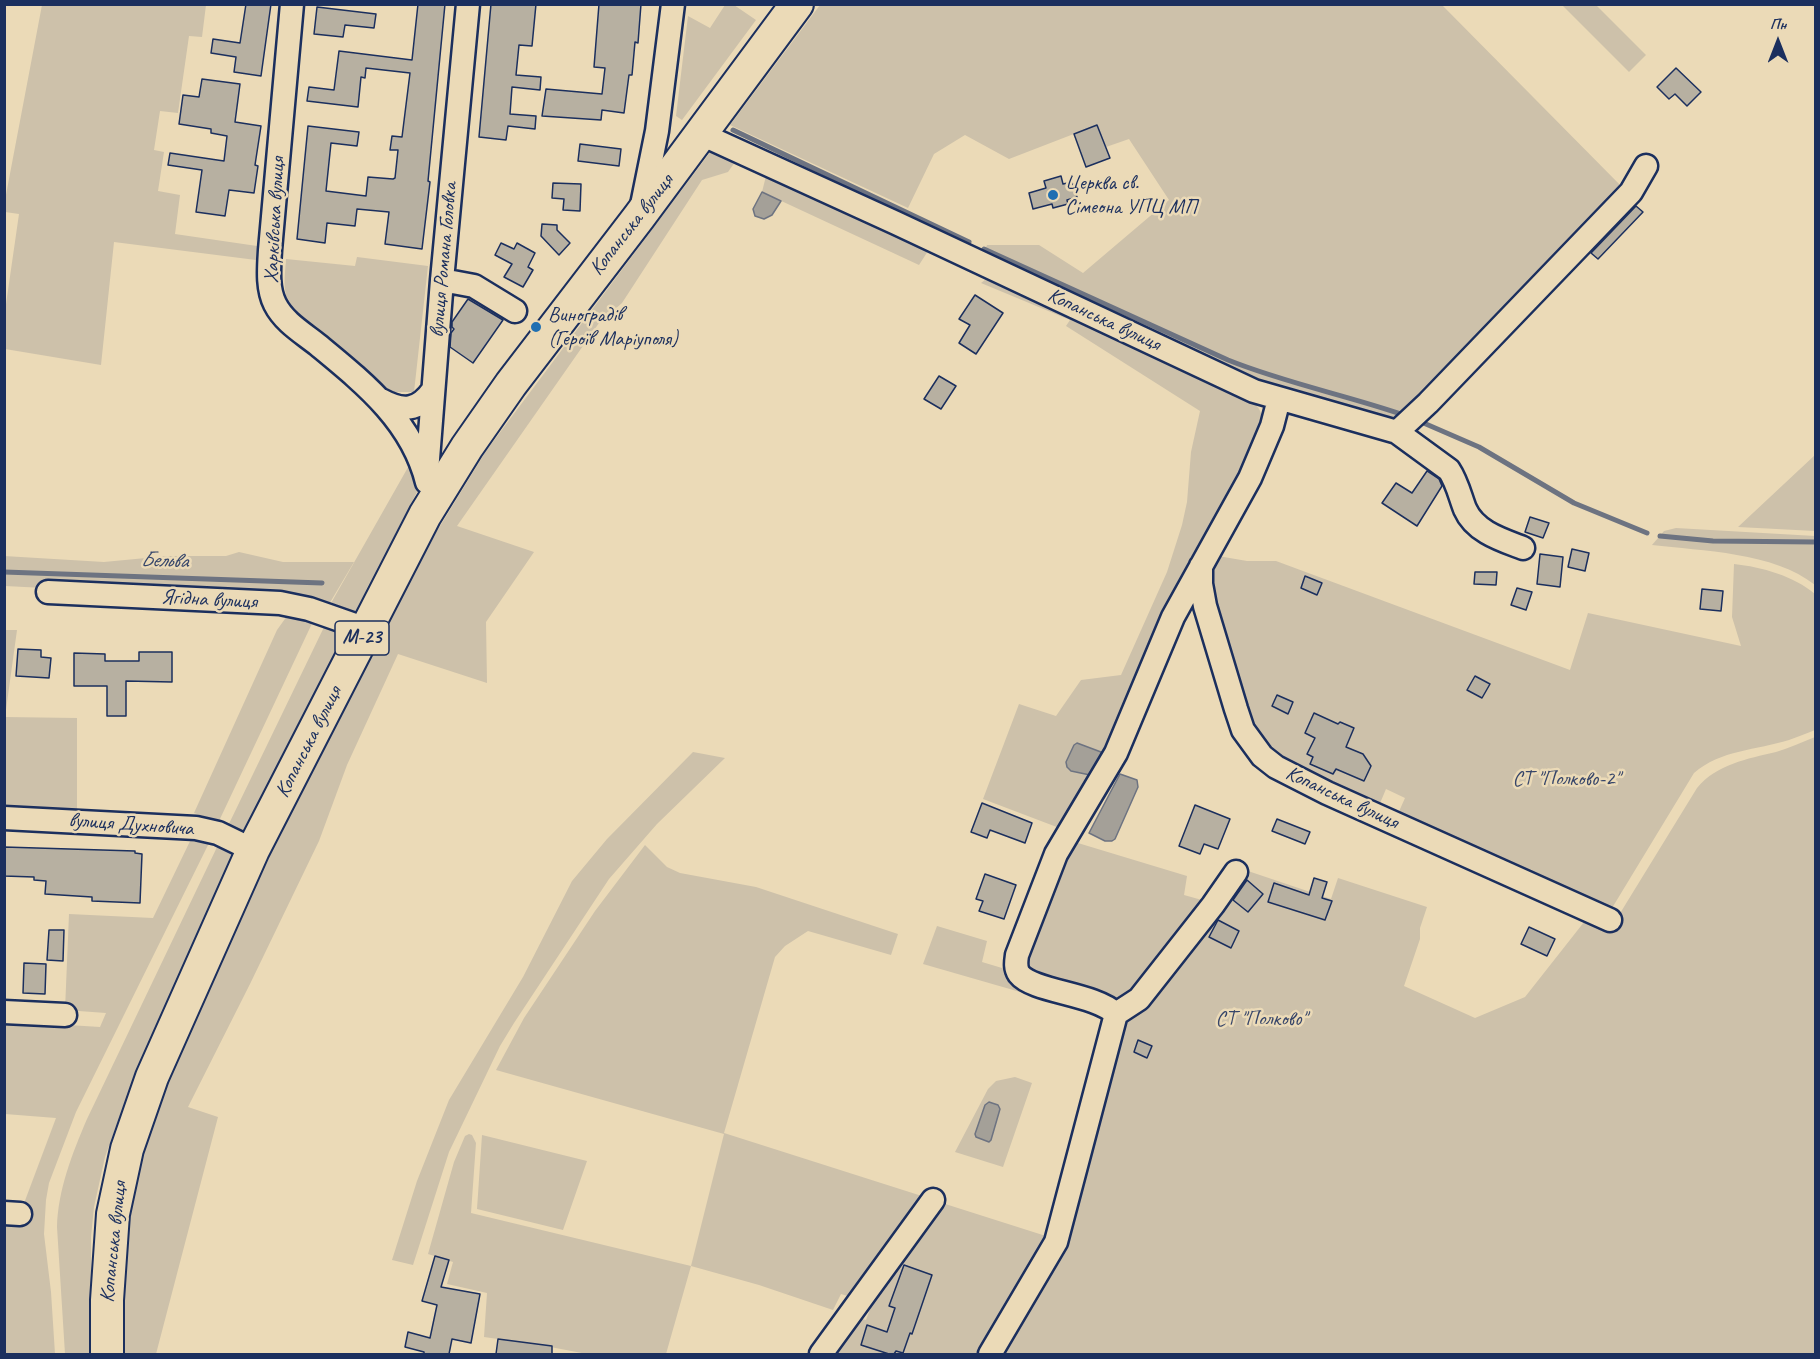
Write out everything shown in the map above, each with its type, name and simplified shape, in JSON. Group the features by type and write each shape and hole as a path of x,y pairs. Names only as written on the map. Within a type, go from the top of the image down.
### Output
{"highway":[{"name":"Копанська вулиця","path":"107,1354 110,1246 118,1184 127,1149 152,1077 253,850 425,515 456,464 511,384 639,217 745,71 797,4"}],"street":[{"name":"Харківська вулиця","path":"292,4 270,250 270,290 274,302 287,320 381,400 416,451 427,482"},
{"name":"вулиця Романа Головка","path":"425,515 442,280 468,4"},
{"path":"639,217 657,131 673,4"},
{"name":"Копанська вулиця","path":"701,134 1237,383 1279,399 1397,432 1449,470 1465,509 1475,524 1496,537 1522,548"},
{"path":"1397,432 1428,403 1631,192 1646,166"},
{"path":"442,280 474,286 515,311"},
{"path":"381,400 391,406 408,408 417,406 426,400 433,390"},
{"path":"1116,1014 1095,1001 1026,979 1017,970 1015,963 1017,955 1056,854 1113,759 1167,629 1250,478 1272,426 1279,399"},
{"name":"Копанська вулиця","path":"1201,566 1205,606 1236,709 1243,730 1262,756 1276,767 1327,793 1610,920"},
{"name":"Ягідна вулиця","path":"48,592 280,603 309,609 366,629"},
{"name":"вулиця Духновича","path":"4,818 196,828 218,834 253,850"},
{"path":"990,1354 1056,1242 1116,1014 1139,999 1236,872"},
{"path":"4,1012 65,1015"},
{"path":"821,1354 933,1200"}],"green space":[{"path":"42,5 206,5 202,37 189,36 178,113 160,111 154,150 164,152 158,191 180,195 175,234 257,246 256,260 114,242 101,365 5,349 5,311 19,214 5,212 5,200"},
{"path":"725,5 734,5 756,20 682,120 676,116 688,16 710,28"},
{"path":"820,5 1442,5 1626,191 1395,424 1269,387 983,255 987,245 1039,245 1083,273 1169,200 1129,139 1106,147 1097,125 1009,159 965,135 934,154 908,208 730,125"},
{"path":"1562,5 1596,5 1646,55 1629,72"},
{"path":"711,151 735,162 728,172 702,180 622,303 599,323 457,526 534,552 486,622 487,683 398,654 347,765 319,841 188,1107 218,1117 156,1354 116,1354 115,1299 137,1151 245,898 407,580 486,451"},
{"path":"766,176 928,251 919,265 762,192"},
{"path":"357,257 428,266 414,392 390,392 290,306 287,300 286,259 355,266"},
{"path":"985,280 1017,290 1248,398 1259,408 1262,416 1261,431 1117,734 1062,829 983,799 1019,704 1056,716 1081,680 1121,675 1167,572 1182,525 1187,502 1191,452 1200,411 1066,326 1070,320 981,283"},
{"path":"1815,455 1815,531 1738,527"},
{"path":"411,462 418,485 417,492 367,588 353,621 326,612"},
{"path":"1676,528 1815,536 1815,585 1798,574 1759,559 1652,545 1664,531"},
{"path":"239,552 283,562 354,562 325,611 280,600 5,586 4,556 104,562 167,556 226,556"},
{"name":"СТ \"Полково-2\"","path":"1218,556 1247,561 1276,561 1570,670 1588,613 1741,646 1732,617 1734,564 1756,567 1788,577 1815,594 1815,730 1789,740 1727,755 1704,765 1694,773 1609,913 1397,816 1405,798 1386,789 1378,808 1304,775 1256,738 1243,707 1215,594 1213,569"},
{"path":"292,609 316,615 219,821 194,813 277,630"},
{"path":"326,623 345,632 345,636 245,837 225,832"},
{"path":"5,630 17,630 5,717"},
{"path":"5,717 77,718 77,811 5,809"},
{"name":"СТ \"Полково\"","path":"1815,737 1815,1354 999,1354 1059,1250 1119,1019 1248,871 1331,899 1338,878 1427,907 1420,928 1420,939 1404,986 1475,1018 1525,997 1588,917 1611,928 1697,788 1705,780 1733,764 1776,752"},
{"path":"693,752 725,758 657,824 609,879 500,1046 449,1152 413,1265 392,1260 417,1181 449,1100 523,977 572,881 607,839"},
{"path":"192,837 210,841 76,1112 49,1183 44,1234 55,1354 5,1354 4,1223 20,1214 56,1118 5,1114 5,1021 100,1027 106,1013 65,1010 69,914 153,918"},
{"path":"1068,840 1187,876 1184,895 1209,902 1135,991 1118,1002 1033,978 1022,960"},
{"path":"218,845 236,849 236,855 116,1126 105,1157 94,1207 91,1237 91,1354 65,1354 57,1227 60,1199 67,1172 87,1119"},
{"path":"645,845 667,867 680,873 756,887 898,934 891,955 808,931 785,946 775,957 724,1133 925,1197 851,1297 841,1294 833,1310 759,1285 691,1266 724,1134 496,1070 524,1018 595,911"},
{"path":"937,926 987,941 982,962 1002,968 1009,950 1011,967 1097,1005 1104,1019 1100,1015 923,964"},
{"path":"1015,1077 1032,1083 1003,1167 955,1152 988,1089 996,1081"},
{"path":"469,1134 476,1143 471,1213 691,1266 666,1354 587,1354 484,1337 487,1293 447,1284 453,1262 428,1254 454,1162 465,1136"},
{"path":"482,1135 587,1161 563,1230 477,1209"},
{"path":"939,1202 1049,1237 982,1354 831,1354 857,1318 866,1320 876,1293"}],"shaded area":[{"path":"762,192 781,201 772,215 764,219 755,216 753,209"},
{"path":"1077,743 1101,752 1090,775 1071,771 1067,767 1066,762"},
{"path":"1120,774 1137,780 1138,787 1115,839 1105,841 1089,833"},
{"path":"989,1102 998,1105 1000,1109 989,1142 976,1137 975,1134 985,1105"}],"building":[{"path":"246,4 271,4 261,76 234,72 236,57 211,53 213,39 240,43"},
{"path":"418,4 445,4 422,249 385,244 389,212 357,209 355,226 327,223 325,243 297,239 308,126 359,132 357,146 331,143 326,191 366,196 368,177 395,178 398,150 390,150 392,136 402,137 410,73 366,68 365,78 361,77 358,107 307,101 309,87 334,90 339,51 412,60"},
{"path":"491,4 536,4 532,46 519,45 516,75 541,77 540,90 512,87 510,114 536,116 535,129 508,126 506,140 479,137"},
{"path":"599,4 641,4 638,43 635,42 632,75 629,75 624,113 602,110 601,120 542,116 546,89 602,94 605,68 594,67"},
{"path":"317,7 376,14 374,28 345,25 343,37 314,34"},
{"path":"1676,68 1701,92 1687,106 1675,94 1669,99 1657,87"},
{"path":"202,79 240,84 235,122 261,126 255,165 258,166 254,193 229,190 225,216 196,212 202,170 168,165 170,153 224,161 227,136 211,133 211,129 179,124 183,95 199,97"},
{"path":"1097,125 1110,158 1086,167 1074,134"},
{"path":"580,144 621,149 619,166 578,161"},
{"name":"Церква св. Сімеона УПЦ МП","path":"1061,176 1063,184 1072,182 1077,197 1067,200 1068,204 1053,208 1052,204 1033,209 1029,193 1046,188 1044,181"},
{"path":"553,183 581,184 580,211 563,210 564,199 552,198"},
{"path":"1636,206 1643,212 1598,259 1591,253"},
{"path":"542,224 557,225 557,230 570,243 559,255 541,236"},
{"path":"501,243 514,249 517,243 535,253 528,267 533,270 523,287 504,277 512,264 495,255"},
{"path":"975,295 1003,313 976,354 959,343 970,325 959,319"},
{"path":"468,299 503,320 473,363 450,347 451,333 454,329 452,322"},
{"path":"939,376 956,386 941,409 924,399"},
{"path":"1427,471 1439,479 1442,486 1417,526 1382,503 1396,483 1412,493"},
{"path":"1530,517 1549,523 1543,538 1525,532"},
{"path":"1572,549 1589,553 1585,571 1568,567"},
{"path":"1540,554 1563,557 1560,587 1537,584"},
{"path":"1475,572 1497,572 1496,585 1474,584"},
{"path":"1305,576 1322,583 1317,595 1301,588"},
{"path":"1517,588 1532,592 1526,610 1511,605"},
{"path":"1702,589 1723,591 1721,611 1700,609"},
{"path":"18,649 41,650 41,657 51,658 49,678 16,676"},
{"path":"139,652 172,652 172,682 126,681 126,716 107,716 107,686 74,686 74,653 105,654 105,661 139,661"},
{"path":"1475,676 1490,684 1482,698 1467,690"},
{"path":"1277,695 1293,702 1288,714 1272,706"},
{"path":"1314,713 1338,724 1340,722 1354,728 1346,747 1363,754 1371,766 1364,781 1336,769 1333,774 1310,764 1313,757 1307,754 1315,738 1305,733"},
{"path":"982,803 1032,823 1025,843 990,830 987,838 971,832"},
{"path":"1195,805 1230,819 1218,849 1204,844 1200,854 1179,846"},
{"path":"1277,819 1310,832 1305,844 1272,831"},
{"path":"4,847 135,851 135,853 142,854 140,903 92,901 92,897 45,894 46,881 34,880 34,877 4,876"},
{"path":"985,874 1016,885 1004,919 979,911 983,901 976,899"},
{"path":"1314,878 1327,882 1322,898 1332,901 1325,920 1268,902 1274,883 1309,895"},
{"path":"1247,880 1263,894 1248,912 1233,900"},
{"path":"1218,920 1239,931 1231,948 1209,937"},
{"path":"1529,927 1555,939 1547,956 1521,944"},
{"path":"49,930 64,930 63,961 47,960"},
{"path":"24,963 46,964 45,994 23,993"},
{"path":"1138,1040 1152,1046 1147,1058 1134,1052"},
{"path":"435,1256 449,1260 441,1287 480,1294 471,1343 452,1339 449,1354 424,1354 424,1352 405,1347 408,1332 430,1338 437,1305 422,1301"},
{"path":"904,1265 932,1275 912,1334 910,1333 903,1353 896,1351 894,1354 889,1354 861,1345 867,1325 887,1332 895,1308 889,1306"},
{"path":"498,1339 552,1346 552,1354 496,1354"}],"waterway":[{"path":"733,130 969,242"},
{"path":"984,249 1228,360 1404,415"},
{"path":"1419,421 1479,447 1574,503 1647,533"},
{"path":"1660,536 1713,541 1816,542"},
{"name":"Бельва","path":"4,572 322,583"}],"place":[{"name":"Церква св. Сімеона УПЦ МП","path":"1053,195"},
{"name":"Виноградів (Героїв Маріуполя)","path":"536,327"}]}
